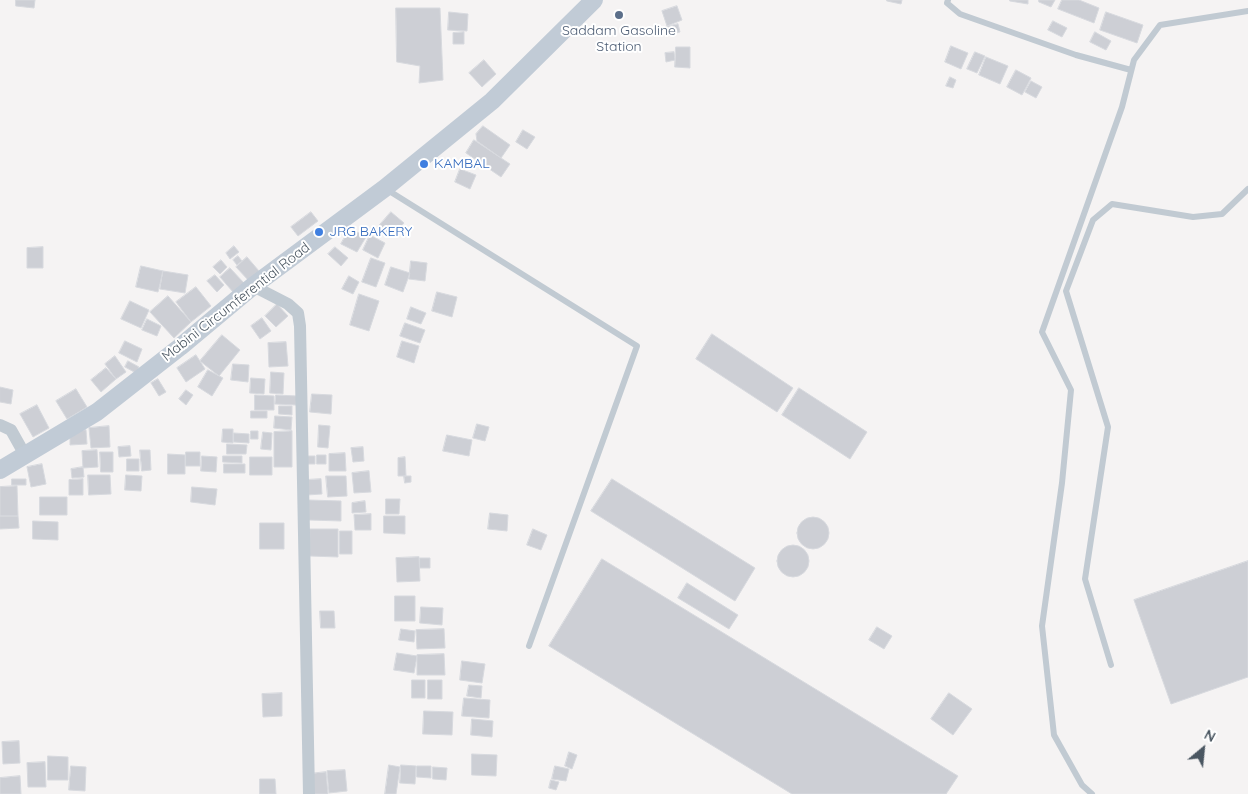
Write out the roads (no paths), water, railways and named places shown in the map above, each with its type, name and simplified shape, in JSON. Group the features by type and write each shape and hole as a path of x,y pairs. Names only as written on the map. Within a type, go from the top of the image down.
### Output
{"main road":[{"name":"Mabini Circumferential Road","path":"0,470 97,412 180,347 253,286 385,188 492,101 594,0"}],"street":[{"path":"253,286 288,304 298,313 300,326 309,794"},
{"path":"0,425 11,430 25,455"}],"lane":[{"path":"948,0 948,3 960,14 1076,55 1132,70"},
{"path":"1092,794 1082,785 1054,735 1042,626 1062,483 1071,390 1042,332 1122,107 1134,60 1160,25 1248,11"},
{"path":"385,188 637,346 528,646"},
{"path":"1111,665 1085,579 1108,427 1066,291 1093,220 1112,204 1192,216 1222,214 1248,189"}],"place":[{"name":"Saddam Gasoline Station","path":"619,15"},
{"name":"KAMBAL","path":"424,164"},
{"name":"JRG BAKERY","path":"319,232"}]}
